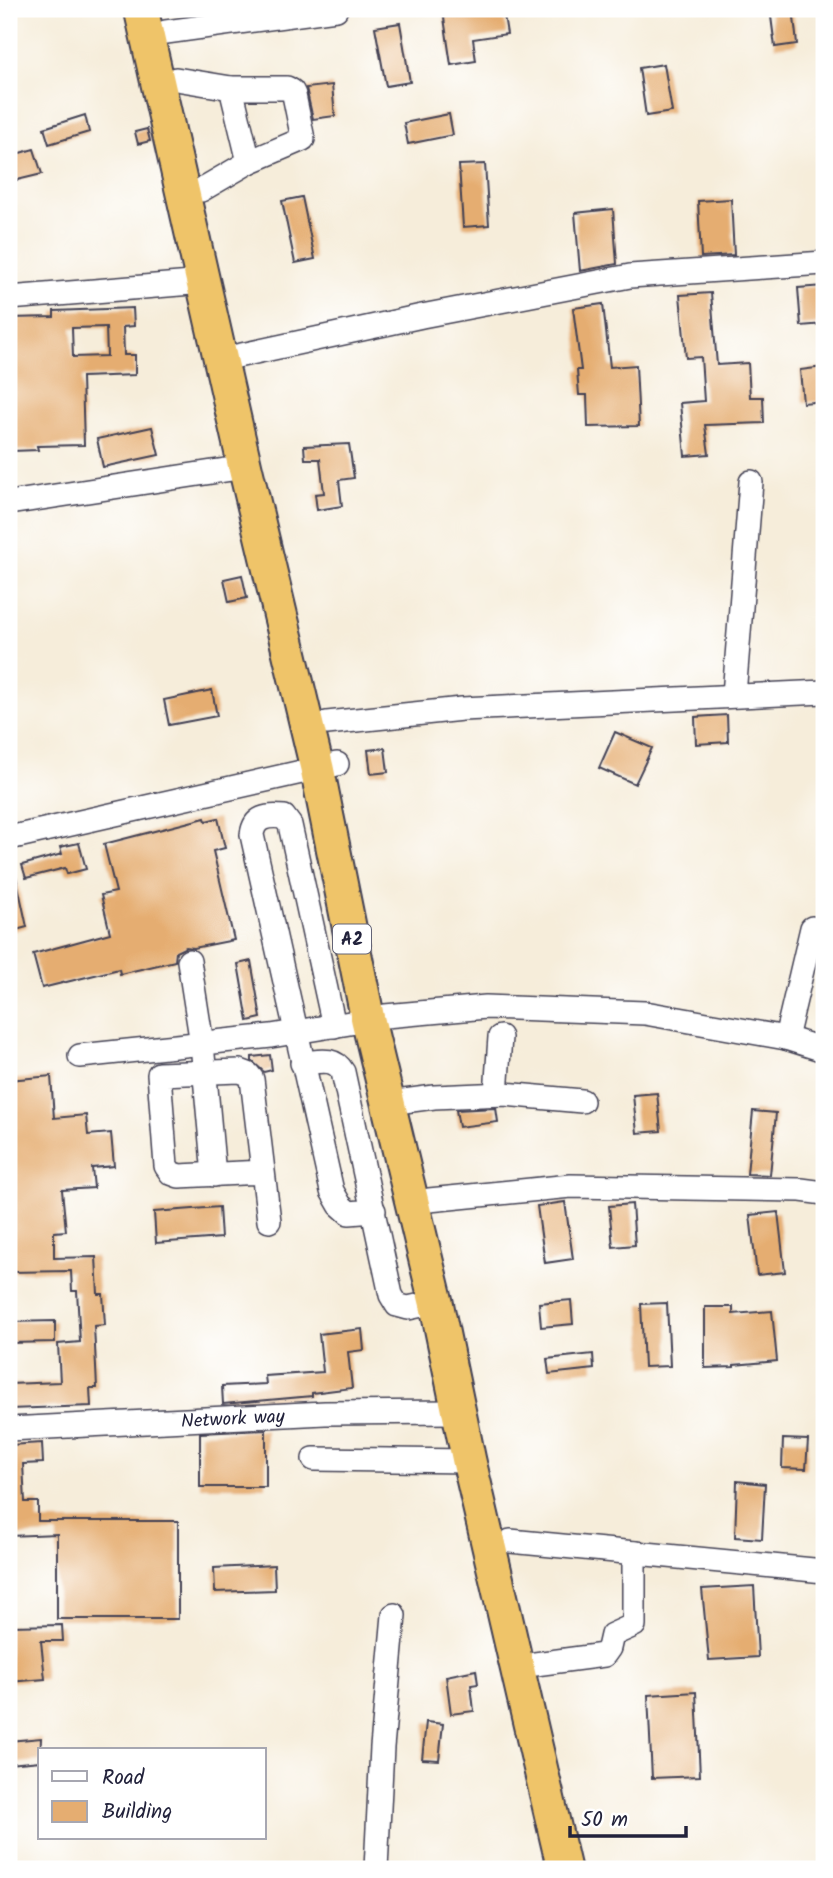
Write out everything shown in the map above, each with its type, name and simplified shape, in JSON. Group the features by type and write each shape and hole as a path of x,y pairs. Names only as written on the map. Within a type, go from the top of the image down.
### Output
{"highway":[{"name":"A2","path":"141,9 245,467 327,766 458,1412 564,1869"},
{"name":"A2","path":"163,20 237,356 327,723 327,766"},
{"name":"A2","path":"377,1018 404,1101 510,1541 577,1869"}],"street":[{"path":"163,20 336,9"},
{"path":"176,79 231,88 287,88 292,91 301,121 303,139 299,142 249,162 201,190"},
{"path":"231,88 249,162"},
{"path":"237,356 422,316 630,276 824,262"},
{"path":"9,298 204,282"},
{"path":"9,503 245,467"},
{"path":"734,695 751,482"},
{"path":"327,723 462,709 824,692"},
{"path":"9,838 327,766"},
{"path":"334,1026 290,825 284,817 259,819 253,825 252,835 294,1032 332,1191 340,1205 349,1213 374,1211"},
{"path":"786,1038 812,929"},
{"path":"189,961 202,1044 214,1175"},
{"path":"80,1056 202,1044 377,1018 486,1007 645,1013 786,1038 824,1050"},
{"path":"496,1094 500,1037"},
{"path":"156,1049 166,1166 171,1173 180,1176 263,1172"},
{"path":"302,1063 332,1060 339,1064 343,1072 391,1295 397,1305 408,1308 436,1302"},
{"path":"159,1074 240,1071 252,1079 269,1221"},
{"path":"404,1101 496,1094 582,1101"},
{"path":"429,1200 571,1186 801,1190 824,1193"},
{"name":"Network way","path":"9,1429 325,1413 458,1412"},
{"path":"314,1459 469,1461"},
{"path":"510,1541 824,1571"},
{"path":"535,1664 604,1655 612,1635 634,1625 634,1553"},
{"path":"376,1869 382,1747 394,1615"}],"building":[{"path":"503,9 507,34 473,39 476,61 451,65 443,11"},
{"path":"770,9 793,9 797,44 775,47"},
{"path":"400,23 410,82 386,86 375,27"},
{"path":"664,64 672,112 646,116 639,68"},
{"path":"332,85 335,116 313,119 306,88"},
{"path":"449,114 453,135 408,144 404,123"},
{"path":"85,115 89,132 49,144 44,128"},
{"path":"147,129 150,141 138,144 135,132"},
{"path":"34,149 42,174 9,182 9,156"},
{"path":"485,164 489,225 463,227 459,165"},
{"path":"302,197 315,259 295,263 282,201"},
{"path":"731,199 734,255 701,257 698,201"},
{"path":"613,209 617,264 580,271 575,213"},
{"path":"824,286 824,324 801,326 798,288"},
{"path":"711,293 717,365 748,363 750,397 763,397 764,423 705,425 709,454 685,456 680,403 704,401 701,357 686,358 680,295"},
{"path":"603,304 610,367 636,365 639,426 588,427 587,395 579,395 577,370 581,370 573,308"},
{"path":"133,308 134,326 123,327 124,355 135,355 135,375 82,377 84,445 37,446 38,450 12,451 9,318 54,317 54,311","holes":["106,327 107,356 73,357 72,328"]},
{"path":"824,367 824,401 803,403 800,370"},
{"path":"152,427 159,455 103,467 97,439"},
{"path":"349,444 354,478 339,480 342,506 317,510 315,494 324,493 320,459 305,459 304,446"},
{"path":"242,575 247,598 229,602 224,579"},
{"path":"212,690 217,716 169,725 164,700"},
{"path":"727,715 728,742 696,744 695,717"},
{"path":"615,732 652,748 635,784 599,768"},
{"path":"385,748 388,772 371,774 368,750"},
{"path":"205,818 206,821 218,818 225,848 213,851 234,940 194,948 186,947 176,952 175,961 120,974 119,969 42,988 33,954 110,933 101,895 116,892 104,844"},
{"path":"79,843 86,869 67,874 65,868 26,878 22,865 62,854 60,847"},
{"path":"14,867 27,927 9,932 9,868"},
{"path":"251,961 261,1018 248,1021 238,964"},
{"path":"270,1055 272,1070 264,1072 252,1061 252,1057"},
{"path":"51,1076 54,1118 86,1115 88,1135 111,1133 114,1166 92,1168 94,1188 62,1190 66,1231 54,1232 54,1258 96,1257 98,1294 103,1294 105,1325 94,1326 97,1388 90,1388 91,1406 9,1409 9,1384 60,1382 58,1344 80,1342 77,1291 72,1291 71,1271 9,1272 9,1080"},
{"path":"657,1093 661,1131 637,1133 633,1095"},
{"path":"496,1108 498,1122 459,1127 456,1110"},
{"path":"753,1111 776,1113 770,1175 747,1174"},
{"path":"565,1202 573,1259 545,1263 537,1206"},
{"path":"632,1204 635,1245 613,1247 609,1206"},
{"path":"219,1207 221,1238 156,1243 154,1212"},
{"path":"778,1212 785,1272 757,1275 750,1215"},
{"path":"571,1300 573,1324 541,1327 539,1303"},
{"path":"667,1303 670,1366 644,1367 641,1304"},
{"path":"705,1307 733,1307 733,1314 772,1311 777,1361 705,1368"},
{"path":"55,1321 55,1342 9,1343 9,1322"},
{"path":"362,1329 364,1350 348,1352 352,1388 312,1393 312,1396 223,1404 222,1386 266,1384 265,1376 323,1372 319,1334"},
{"path":"593,1354 594,1369 549,1374 547,1359"},
{"path":"266,1430 266,1487 200,1487 200,1433"},
{"path":"783,1439 808,1440 806,1469 782,1468"},
{"path":"42,1443 43,1463 23,1464 25,1502 38,1502 38,1521 178,1521 178,1619 57,1619 57,1534 9,1536 9,1445"},
{"path":"737,1481 765,1484 762,1539 735,1537"},
{"path":"274,1565 275,1590 215,1592 214,1568"},
{"path":"754,1586 758,1657 709,1660 702,1589"},
{"path":"62,1625 63,1641 41,1641 45,1679 9,1682 9,1626"},
{"path":"476,1670 478,1684 471,1685 474,1711 451,1714 446,1676"},
{"path":"696,1692 700,1776 652,1778 648,1695"},
{"path":"426,1722 443,1724 439,1760 422,1759"},
{"path":"41,1738 38,1761 9,1764 9,1741"}]}
